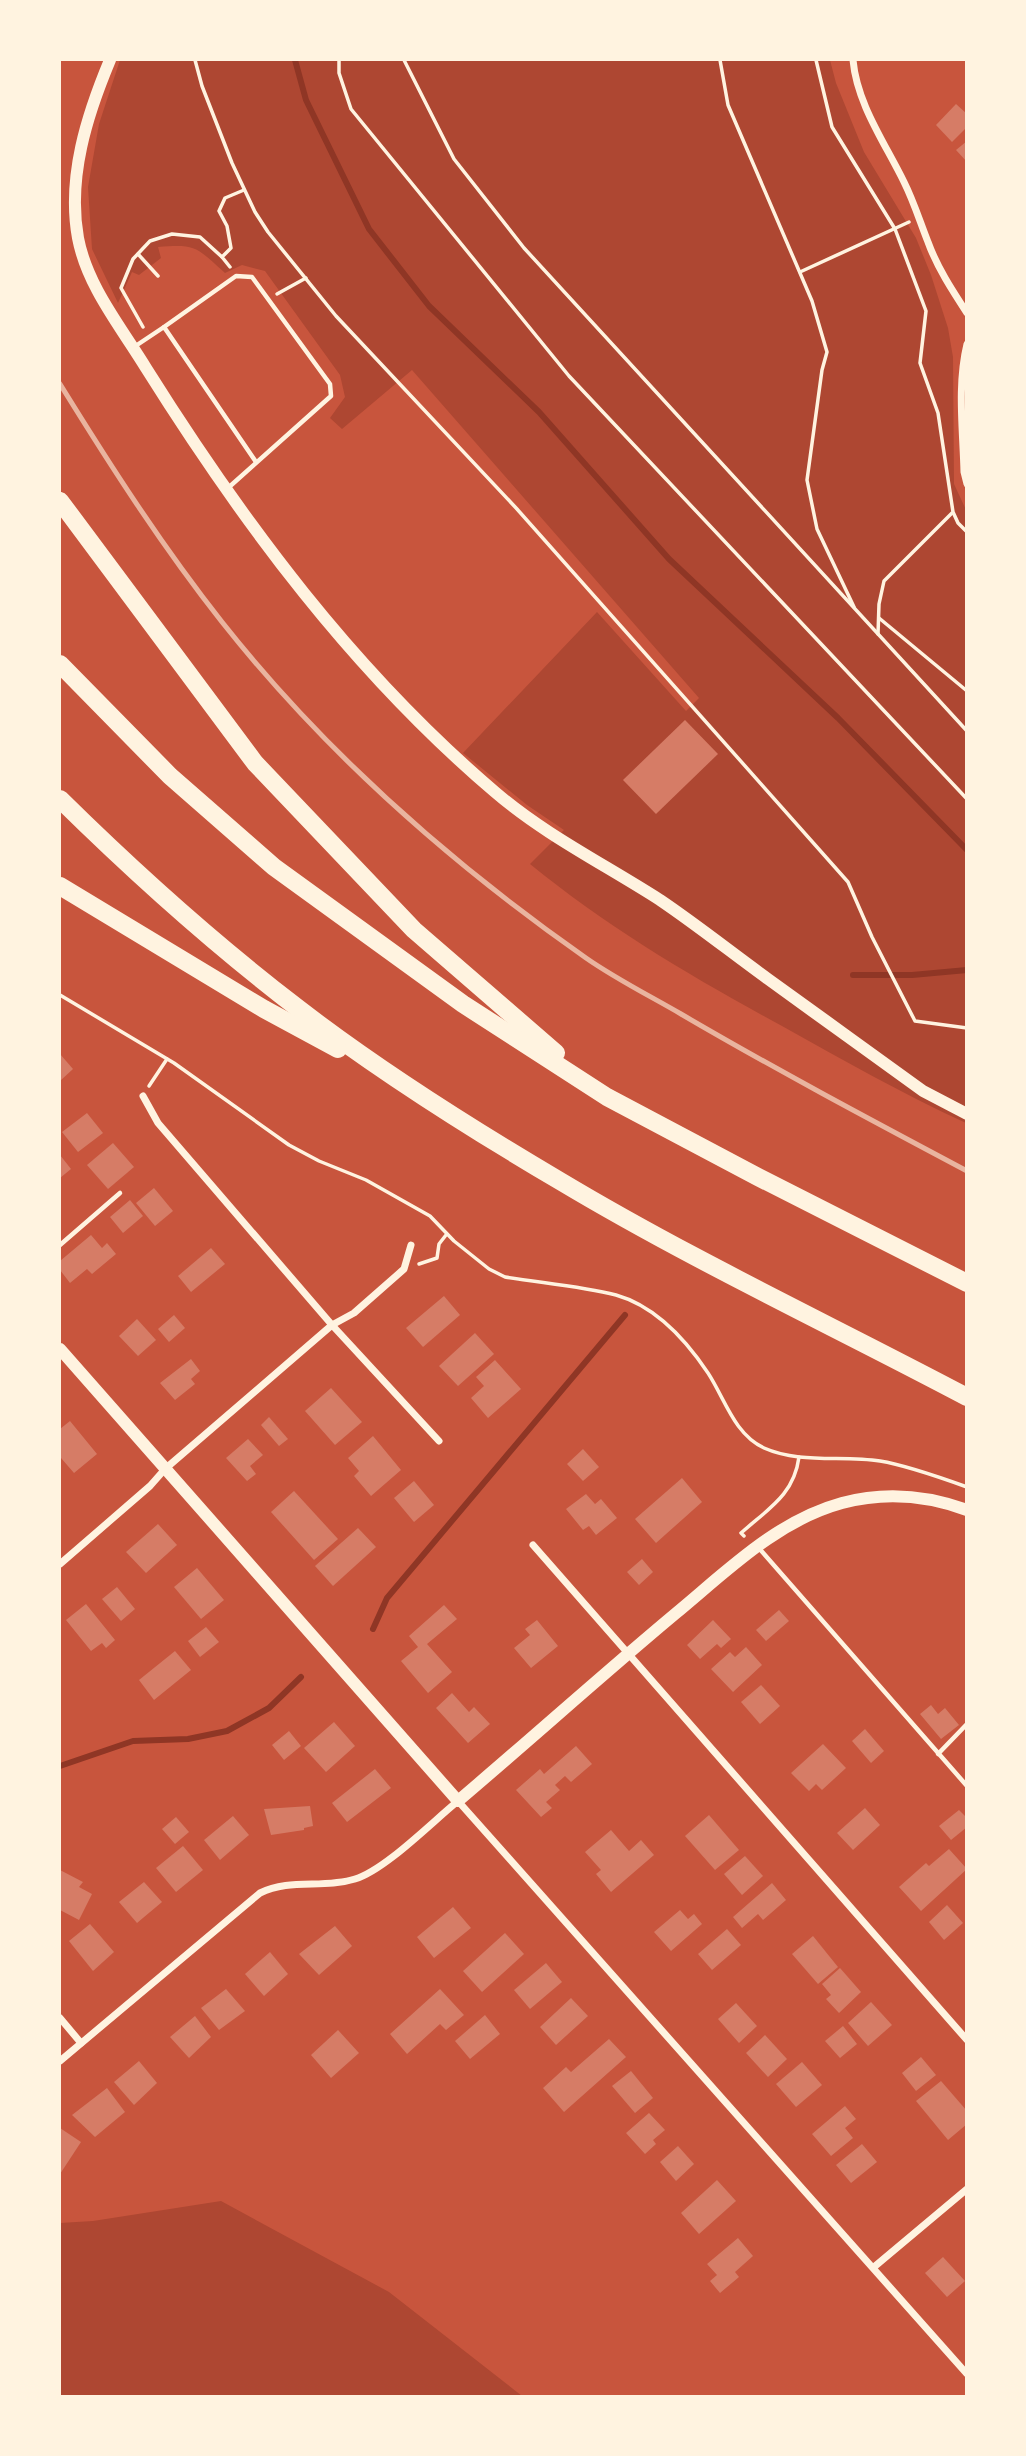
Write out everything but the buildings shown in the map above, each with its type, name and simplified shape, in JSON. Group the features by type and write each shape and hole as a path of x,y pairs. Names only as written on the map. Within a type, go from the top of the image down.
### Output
{"highway":[{"path":"60,501 255,763 414,930 607,1097"},
{"path":"60,664 170,776 274,867 463,1004 607,1097 967,1283"},
{"path":"60,799 106,845 215,942 298,1008 421,1095"},
{"path":"60,886 253,1002 421,1095 585,1195 715,1267 967,1397"}],"street":[{"path":"109,60 91,107 75,186 74,209 83,259 103,299 133,348 226,489 301,592 348,648 449,752 496,793 554,836 659,900 923,1091 967,1114"},
{"path":"853,60 862,100 920,216 928,243 945,279 967,313"},
{"path":"967,344 962,382 964,472 967,484"},
{"path":"143,1096 158,1123 332,1325 439,1441"},
{"path":"60,1564 150,1486 164,1469 332,1325 354,1313 404,1269 411,1245"},
{"path":"60,1349 967,2374"},
{"path":"60,2061 260,1893 277,1886 298,1883 339,1882 362,1876 382,1864 627,1654 779,1531 809,1515 841,1503 874,1497 906,1496 967,1510"},
{"path":"533,1545 967,2040"},
{"path":"60,2018 81,2043"},
{"path":"874,2267 967,2189"}],"lane":[{"path":"133,348 236,276 252,277 330,384 331,396 226,489"},
{"path":"164,327 256,462"},
{"path":"60,1245 120,1193"},
{"path":"756,1547 967,1786"},
{"path":"938,1754 967,1724"}],"path":[{"path":"195,60 202,86 244,190 268,232 336,316 517,509 848,882 872,937 915,1021 967,1028"},
{"path":"339,60 338,73 351,109 569,376 967,799"},
{"path":"404,60 454,159 524,248 967,731"},
{"path":"720,60 728,105 812,301 827,352 822,370 807,480 817,529 856,612"},
{"path":"816,60 832,127 895,229 926,311 920,363 938,412 953,512 967,533"},
{"path":"222,257 230,248 227,226 219,211 225,198 244,190"},
{"path":"800,272 920,216"},
{"path":"150,337 121,288 132,259 150,241 172,234 200,237 222,257 236,276"},
{"path":"138,253 158,276"},
{"path":"269,299 306,278"},
{"path":"878,636 884,581 953,512"},
{"path":"879,618 967,691"},
{"path":"60,995 167,1059 289,1145 377,1186 429,1216 489,1269 505,1277 617,1296 639,1305 662,1320 680,1337 708,1373 731,1416 746,1435 762,1447 784,1455 881,1461 967,1487"},
{"path":"143,1096 167,1059"},
{"path":"404,1269 437,1258 439,1244 447,1234"},
{"path":"756,1547 741,1533 788,1491 797,1472 799,1456"}],"shaded area":[{"path":"120,60 830,60 836,83 864,152 916,238 948,328 953,357 954,484 967,512 966,1123 873,1076 684,970 590,910 530,864 564,830 527,805 463,753 597,612 686,711 699,698 412,370 342,429 330,418 345,397 340,375 265,271 242,265 225,273 195,249 181,246 158,247 161,258 139,275 132,272 118,303 92,249 88,187 99,124"},
{"path":"221,2201 389,2292 522,2396 60,2396 60,2223 93,2221"}],"waterway":[{"path":"295,60 306,100 369,229 429,306 539,412 669,559 838,718 967,850"},
{"path":"853,975 912,975 967,970"},
{"path":"373,1629 387,1598 625,1315"},
{"path":"60,1766 133,1741 188,1739 227,1731 269,1708 301,1677"}],"railway":[{"path":"60,384 178,564 261,670 347,760 439,844 536,922 609,973 787,1074 967,1171"}]}
